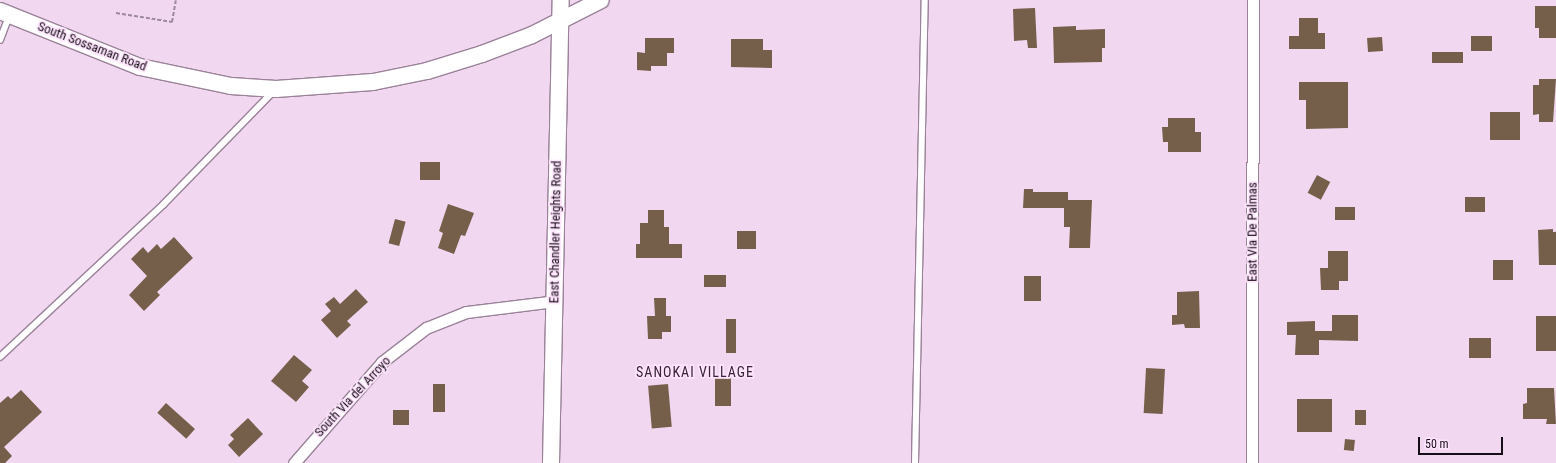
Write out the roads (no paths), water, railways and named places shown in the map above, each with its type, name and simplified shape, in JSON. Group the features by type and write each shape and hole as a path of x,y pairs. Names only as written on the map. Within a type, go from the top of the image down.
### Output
{"main road":[{"name":"East Chandler Heights Road","path":"551,463 561,0"},
{"name":"South Sossaman Road","path":"5,13 140,67 231,86 276,90 373,82 427,71 482,54 532,35 601,0"}],"street":[{"name":"East Via De Palmas","path":"1252,463 1253,0"},
{"name":"South Via del Arroyo","path":"294,463 382,362 426,328 466,312 555,301"}],"lane":[{"path":"915,463 925,0"},
{"path":"0,40 5,13"},
{"path":"0,357 163,205 276,90"}],"district":[{"name":"SANOKAI VILLAGE","path":"695,372"}]}
